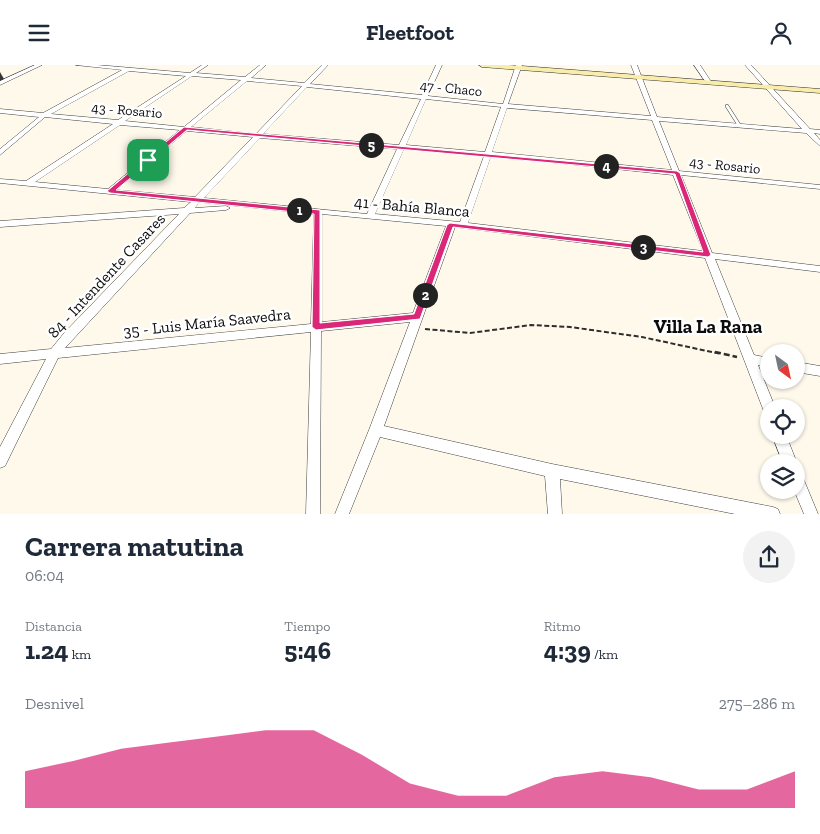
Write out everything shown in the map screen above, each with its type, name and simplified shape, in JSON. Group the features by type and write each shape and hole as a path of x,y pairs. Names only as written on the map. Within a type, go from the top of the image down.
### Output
{"street":[{"path":"0,83 39,65"},
{"name":"47 - Chaco","path":"79,65 245,79 506,106 820,132"},
{"path":"0,153 43,116 134,65"},
{"path":"27,184 205,65"},
{"path":"110,191 263,65"},
{"name":"84 - Intendente Casares","path":"0,461 55,353 69,335 325,65"},
{"path":"370,217 403,147 438,65"},
{"path":"482,65 820,91"},
{"path":"634,65 765,399"},
{"path":"697,65 709,83"},
{"path":"748,65 820,144"},
{"path":"463,225 519,67"},
{"name":"43 - Rosario","path":"0,111 489,154 820,187"},
{"name":"41 - Bahía Blanca","path":"0,181 463,225 820,269"},
{"path":"0,224 254,206"},
{"path":"313,514 318,212"},
{"path":"342,514 376,430 450,225"},
{"name":"35 - Luis María Saavedra","path":"0,359 316,327 415,322"},
{"path":"749,359 760,361"},
{"path":"805,368 820,371"},
{"path":"376,430 552,471 774,514"},
{"path":"552,471 554,514"},
{"path":"805,499 811,514"}],"lane":[{"path":"727,106 739,125"}],"path":[{"path":"415,322 452,333 486,332 518,326 544,325 588,329 634,336 749,359"}],"district":[{"name":"Villa La Rana","path":"708,326"}],"route":[{"path":"186,128 489,154 677,173 708,255 481,227 450,225 417,317 316,327 318,212 110,191 148,160 186,128"}]}
